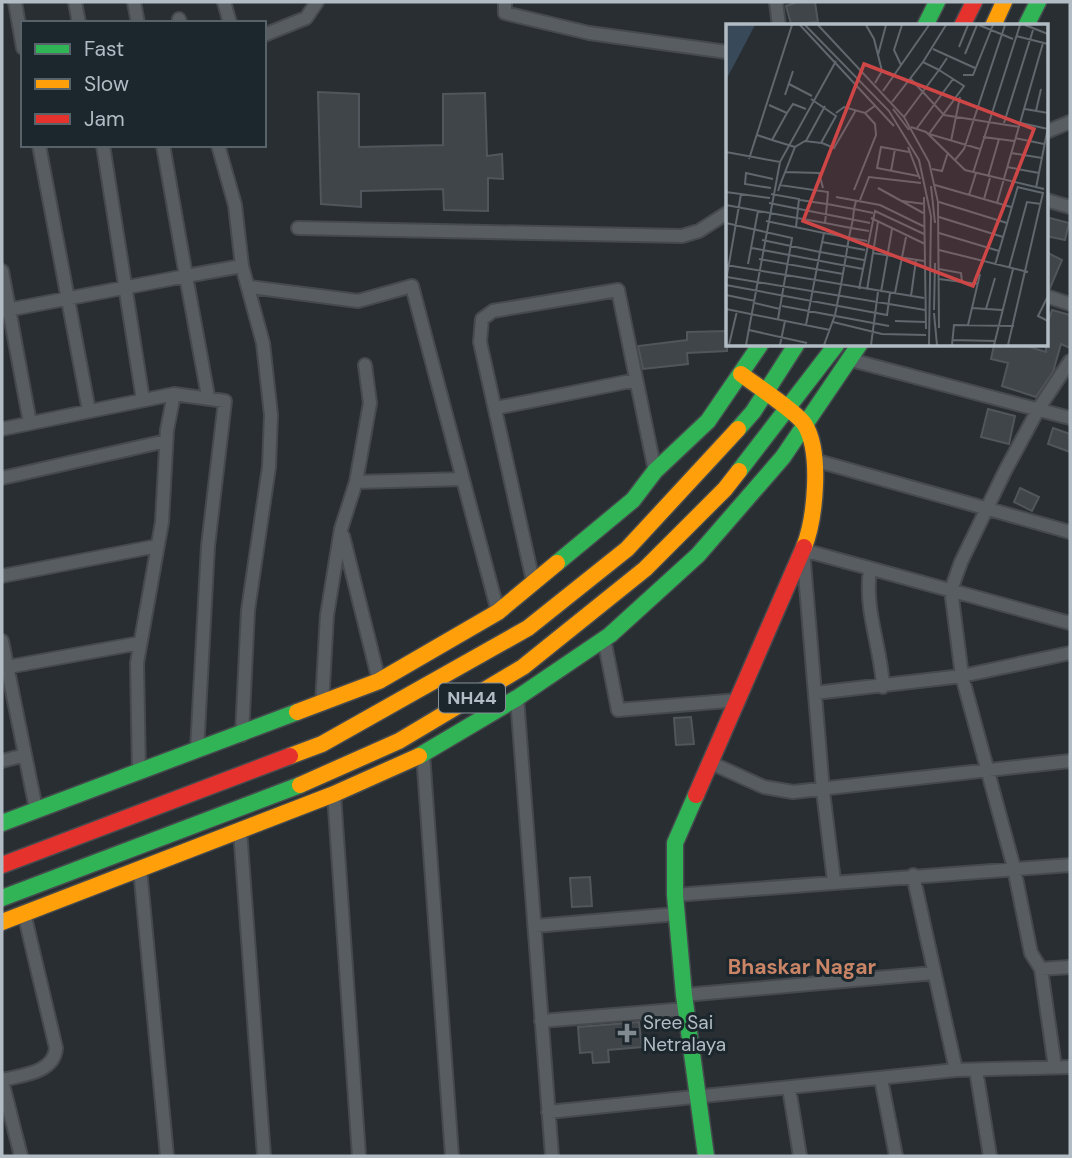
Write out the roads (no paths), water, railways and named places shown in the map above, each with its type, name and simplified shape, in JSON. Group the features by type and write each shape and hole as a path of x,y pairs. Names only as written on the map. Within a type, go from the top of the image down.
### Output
{"main road":[{"path":"926,24 937,2"},
{"path":"963,24 974,2"},
{"path":"994,24 1004,2"},
{"path":"1027,24 1038,2"},
{"path":"2,823 242,735 379,681 498,612 632,500 655,471 708,421 760,346"},
{"name":"NH44","path":"2,865 322,744 528,628 628,550 753,412 795,346"},
{"name":"NH44","path":"2,898 341,769 399,741 523,667 645,569 725,489 788,411 835,346"},
{"path":"2,922 334,794 423,754 517,698 604,639 640,610 698,555 783,457 858,346"},
{"path":"706,1156 685,1002 675,895 675,843 813,525 814,460 805,424 741,374"}],"street":[{"path":"15,2 21,36"},
{"path":"75,2 79,21"},
{"path":"134,2 138,21"},
{"path":"225,2 230,21"},
{"path":"266,34 306,18 317,2"},
{"path":"505,2 505,13 589,33 726,52"},
{"path":"776,2 779,24"},
{"path":"1048,131 1070,122"},
{"path":"39,147 89,411"},
{"path":"103,147 142,400"},
{"path":"163,147 208,396"},
{"path":"219,147 235,205 242,266 250,287 270,383 269,467 248,610 242,735"},
{"path":"1048,201 1070,208"},
{"path":"299,228 682,236 699,231 726,214"},
{"path":"6,310 242,266"},
{"path":"2,271 6,310 30,423"},
{"path":"250,287 358,301 412,286 498,612"},
{"path":"533,582 480,342 482,320 493,311 618,290 655,471"},
{"path":"1048,297 1070,304"},
{"path":"851,360 1070,418"},
{"path":"1055,1067 1041,969 1031,954 1014,868 962,676 951,590 986,510 1039,408 1070,360"},
{"path":"322,704 327,615 341,529 356,482 370,402 365,365"},
{"path":"496,408 635,380"},
{"path":"139,773 137,663 158,546 166,442 174,394"},
{"path":"2,429 174,394 208,396 225,401 208,546 197,750"},
{"path":"2,478 166,442"},
{"path":"814,460 1070,532"},
{"path":"356,482 463,480"},
{"path":"341,529 379,681"},
{"path":"2,576 158,546"},
{"path":"834,881 823,791 803,550 1070,623"},
{"path":"870,569 867,602 881,660 883,687"},
{"path":"604,639 618,710 739,700"},
{"path":"2,641 4,668 36,809"},
{"path":"4,668 140,643"},
{"path":"815,692 883,687 962,676 1070,653"},
{"path":"517,698 552,1156"},
{"path":"423,754 452,1156"},
{"path":"2,761 25,755"},
{"path":"711,763 764,787 793,792 823,791 1070,761"},
{"path":"334,794 359,1156"},
{"path":"240,830 264,1156"},
{"path":"675,895 1070,864"},
{"path":"140,869 167,1156"},
{"path":"914,875 956,1070"},
{"path":"21,1156 2,1081 50,1065 56,1048 24,913"},
{"path":"535,926 677,914"},
{"path":"1041,969 1070,967"},
{"path":"541,1021 934,974"},
{"path":"548,1112 956,1070 1070,1067"},
{"path":"976,1070 990,1156"},
{"path":"881,1079 896,1156"},
{"path":"789,1088 800,1156"}],"place":[{"name":"Sree Sai Netralaya","path":"627,1033"}],"district":[{"name":"Bhaskar Nagar","path":"802,967"}]}
